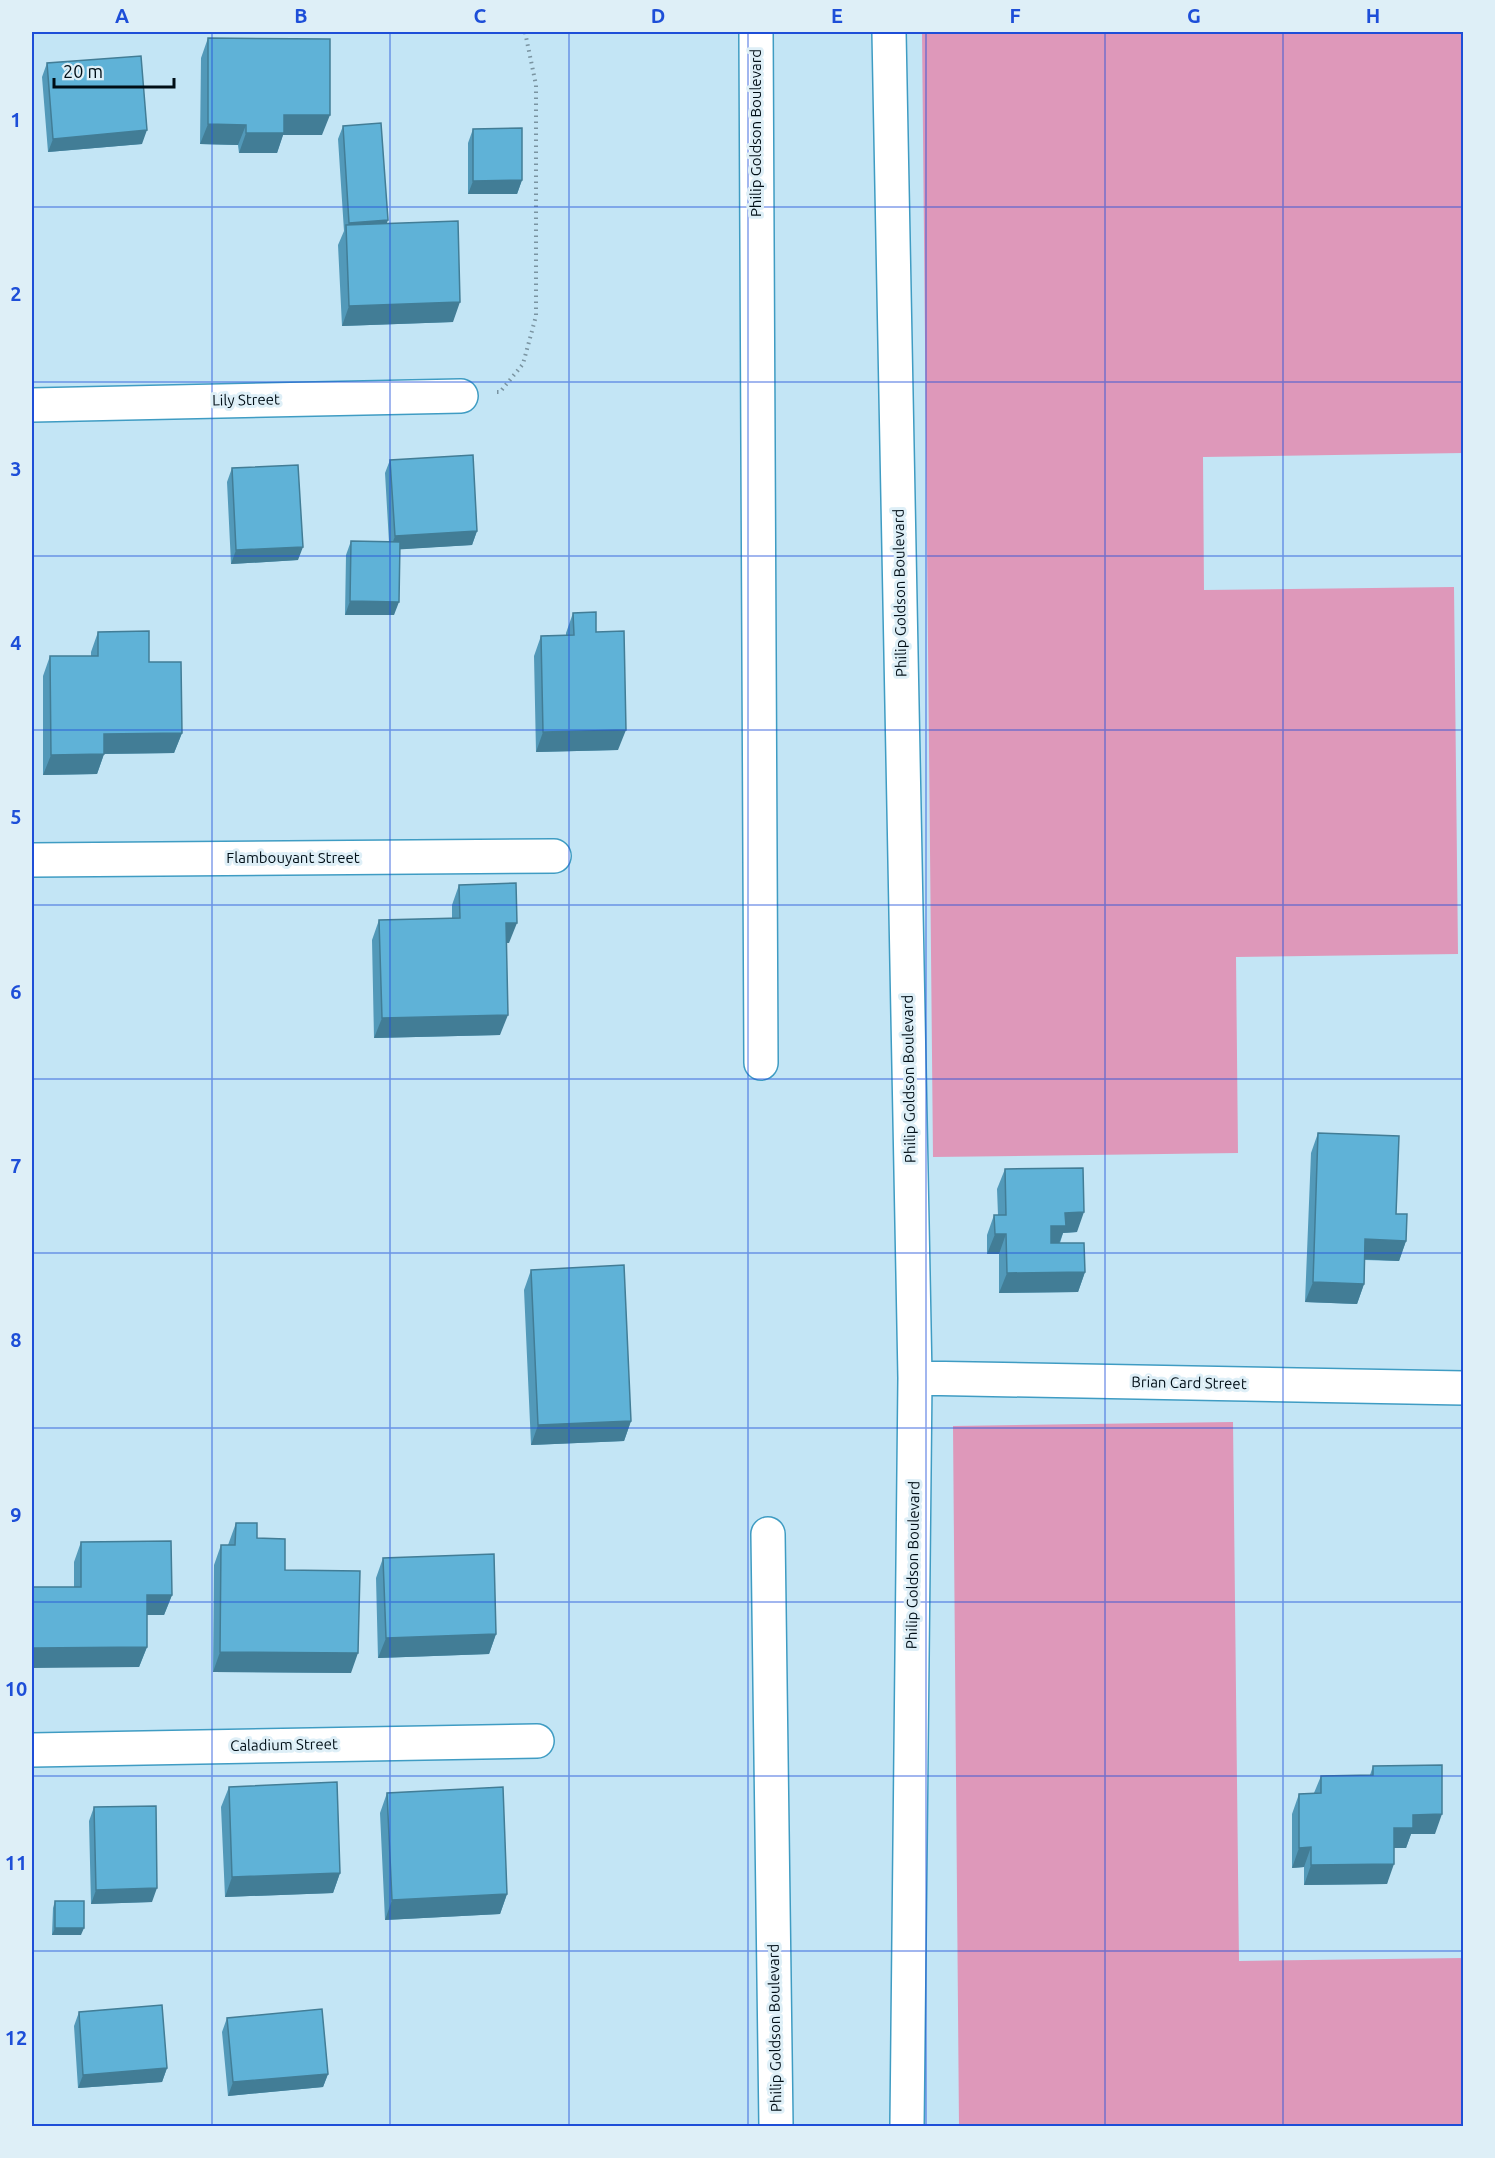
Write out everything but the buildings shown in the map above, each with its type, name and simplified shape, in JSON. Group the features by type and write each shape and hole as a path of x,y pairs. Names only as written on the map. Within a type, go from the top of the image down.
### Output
{"street":[{"name":"Philip Goldson Boulevard","path":"756,32 761,1064"},
{"name":"Philip Goldson Boulevard","path":"889,32 915,1378 908,2127"},
{"name":"Lily Street","path":"32,405 461,396"},
{"name":"Flambouyant Street","path":"32,860 554,856"},
{"name":"Brian Card Street","path":"915,1378 1464,1388"},
{"name":"Philip Goldson Boulevard","path":"768,1534 776,2127"},
{"name":"Caladium Street","path":"32,1750 537,1741"}],"path":[{"path":"461,396 500,392 523,364 536,316 536,85 525,32"}],"shaded area":[{"path":"922,32 1463,32 1463,453 1203,457 1204,590 1454,587 1458,954 1236,957 1238,1153 933,1157"},
{"path":"1233,1422 1239,1961 1463,1958 1463,2126 959,2126 953,1426"}]}
